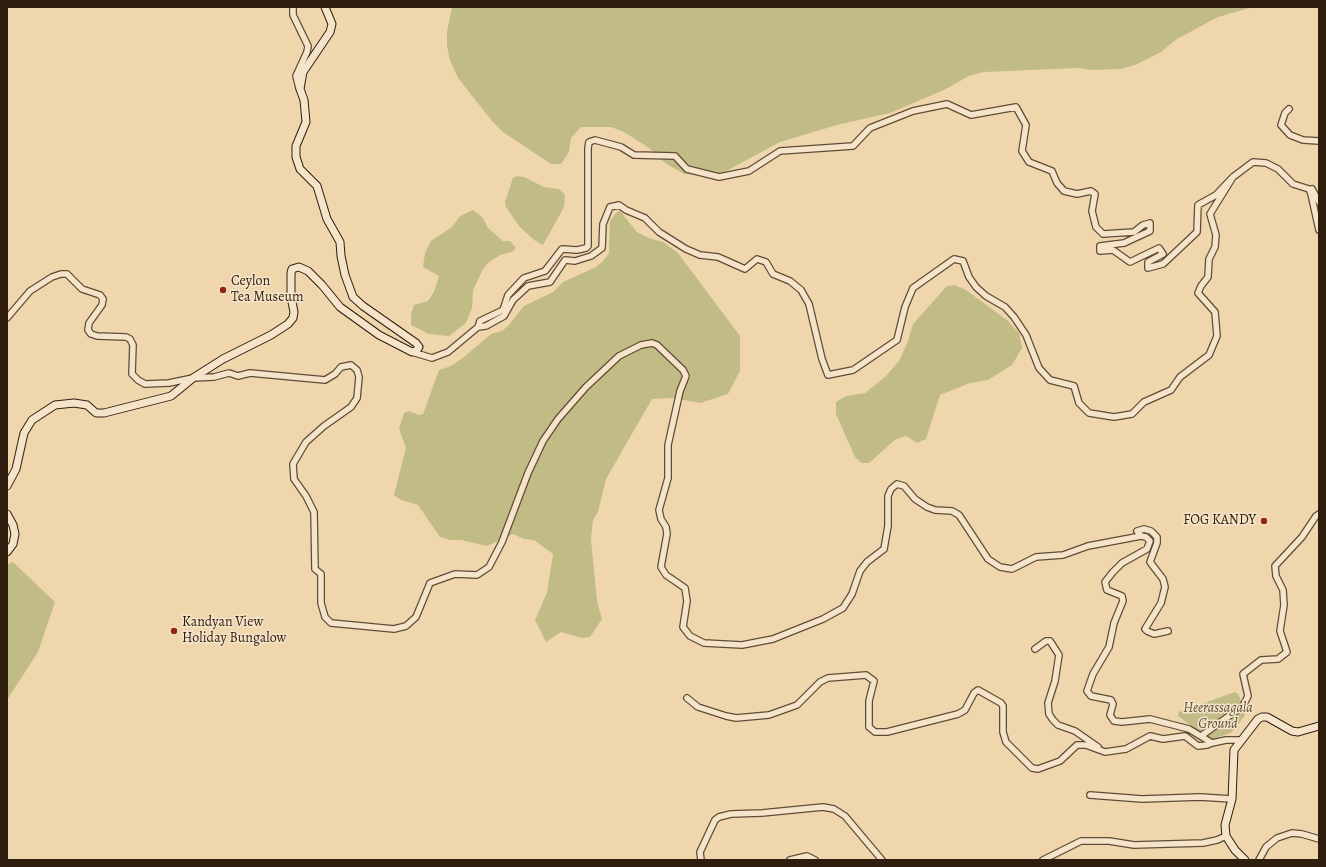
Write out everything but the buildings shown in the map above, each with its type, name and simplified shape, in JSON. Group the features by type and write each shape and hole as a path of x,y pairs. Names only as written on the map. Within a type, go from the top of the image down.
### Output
{"street":[{"path":"293,7 294,15 308,46 307,52 296,76 304,100 306,122 296,146 296,157 300,169 317,186 327,219 340,242 345,275 353,296 363,306 416,343 419,347 416,351 412,352"},
{"path":"300,89 303,72 330,32 332,24 325,7"},
{"path":"7,486 16,468 24,433 32,420 55,406 74,403 87,405 96,413 104,413 171,396 193,378 223,359 271,335 288,324 293,318 294,312 292,297 292,269 299,267 308,271 340,307 379,335 412,352 432,358 448,352 478,327 480,321 503,310 508,294 524,278 545,271 562,249 577,250 588,246 588,148 589,142 595,140 622,147 634,155 675,156 687,169 719,177 749,171 780,151 853,146 870,128 913,111 947,104 971,115 1016,107 1026,125 1022,151 1029,162 1052,171 1057,183 1064,191 1077,194 1091,191 1094,194 1092,211 1096,227 1103,234 1134,232 1144,225 1150,224 1150,231 1124,243 1100,246 1100,251 1113,250 1130,262 1159,248 1163,254 1148,262 1148,268 1163,264 1197,232 1198,205 1216,195 1233,177 1253,162 1266,163 1278,169 1293,184 1309,189 1319,230"},
{"path":"1289,109 1284,113 1282,125 1290,135 1303,140 1319,141"},
{"path":"478,327 486,326 504,316 513,300 528,286 550,282 565,260 575,261 591,256 602,248 603,224 610,207 619,205 626,210 645,218 659,232 686,249 700,255 718,257 745,269 757,259 766,262 773,274 790,281 802,290 808,304 822,359 828,375 853,370 897,340 905,307 913,288 954,259 963,262 969,277 976,287 986,296 1005,308 1014,317 1026,335 1039,368 1050,380 1074,386 1079,403 1089,413 1114,417 1132,414 1144,402 1171,390 1180,377 1209,355 1212,349 1217,336 1215,312 1198,293 1200,286 1208,277 1209,259 1215,246 1216,234 1210,214 1233,177"},
{"path":"1311,194 1312,189 1319,202"},
{"path":"7,318 30,291 52,276 67,274 82,289 100,295 103,299 102,305 89,323 88,330 91,334 97,336 126,337 130,340 133,345 132,374 145,384 169,383 193,378 214,377 229,373 238,376 250,373 325,380 335,374 341,367 351,365 357,370 359,377 357,398 351,407 324,426 306,442 293,464 294,479 306,496 314,512 315,569 321,574 322,603 326,617 331,623 394,629 406,626 416,617 430,583 455,574 477,575 489,567 502,542 528,473 540,447 558,418 586,387 619,356 641,345 652,343 657,345 683,370 686,376 680,391 668,445 668,478 659,510 661,519 666,527 667,534 661,567 666,575 685,588 687,601 683,627 690,636 704,643 742,645 773,639 823,619 843,608 852,594 860,571 867,562 884,549 888,526 888,496 891,489 897,484 904,486 916,499 927,507 935,510 952,511 959,515 988,559 1000,567 1012,569 1036,557 1063,555 1088,546 1141,536 1146,537 1150,542 1147,549 1122,563 1105,582 1107,590 1122,596 1123,601 1114,623 1109,647 1092,674 1087,691 1091,696 1111,700 1113,704 1110,715 1114,721 1122,722 1150,719 1189,729 1212,743"},
{"path":"7,514 14,524 15,534 13,544 7,552"},
{"path":"1201,736 1243,706 1248,696 1243,674 1261,660 1278,659 1287,652 1280,631 1284,605 1283,590 1276,576 1275,566 1302,537 1316,516 1319,514"},
{"path":"1141,536 1138,534 1137,530 1144,529 1151,531 1157,537 1150,562 1163,579 1165,587 1161,603 1145,629 1154,634 1168,631"},
{"path":"1035,649 1046,641 1050,641 1059,655 1055,681 1048,703 1049,714 1052,720 1058,725 1076,731 1105,752"},
{"path":"687,698 698,707 726,716 736,718 769,715 797,705 820,682 828,678 866,675 874,681 868,701 869,727 875,732 887,732 958,714 965,710 974,693 978,690 1001,703 1003,706 1003,732 1006,742 1032,768 1038,769 1060,761 1077,745 1086,746 1105,752 1126,749 1150,736 1163,739 1185,736 1198,746 1226,740 1241,740"},
{"path":"1245,860 1234,850 1226,836 1225,825 1232,799 1234,750 1258,719 1262,717 1267,717 1292,731 1298,732 1319,726"},
{"path":"1090,796 1142,799 1200,797 1232,799"},
{"path":"701,860 700,852 715,820 719,817 731,814 762,814 823,807 834,809 844,816 882,860"},
{"path":"1259,860 1266,848 1278,838 1292,833 1319,839"},
{"path":"1043,860 1081,841 1109,841 1134,845 1203,842 1217,840 1226,836"},
{"path":"790,860 807,856 815,860"}],"green space":[{"path":"452,7 1253,7 1218,17 1177,39 1161,52 1135,65 1120,69 1092,70 1077,68 984,72 969,76 944,90 890,113 837,125 780,142 728,170 713,176 684,174 665,163 649,148 624,132 611,127 581,127 571,138 569,152 561,164 551,164 503,132 492,121 458,78 450,60 447,46 447,32"},
{"path":"517,176 524,177 544,187 559,189 565,195 564,207 543,245 534,240 519,226 506,207 505,202 513,178"},
{"path":"473,210 483,218 488,228 503,241 510,241 516,248 512,252 500,255 488,263 483,269 473,290 472,308 466,323 449,336 429,334 411,325 411,314 414,305 428,301 434,292 439,276 423,267 425,253 431,241 452,227 460,216"},
{"path":"620,211 637,232 649,238 663,242 678,253 740,336 740,371 728,394 700,403 673,398 652,399 606,479 598,512 593,520 591,539 597,601 602,619 590,637 582,638 561,632 546,642 535,620 547,593 553,554 534,540 524,539 513,534 487,546 440,537 418,505 401,500 394,495 406,448 399,429 404,413 409,411 419,415 423,414 439,370 451,366 464,357 491,334 502,331 524,306 553,292 563,282 596,267 603,261 609,253 610,221 617,212"},
{"path":"955,285 966,290 1008,321 1019,333 1022,348 1012,365 988,380 970,383 940,395 926,439 917,443 906,436 896,439 869,463 862,463 855,457 836,414 836,402 846,396 865,393 885,377 899,361 908,341 913,324 947,286"},
{"path":"13,562 55,602 38,652 7,700 7,565"},
{"name":"Heerassagala Ground","path":"1235,692 1238,694 1245,709 1245,715 1230,733 1213,739 1207,738 1178,716 1179,712"}],"place":[{"name":"Ceylon Tea Museum","path":"223,290"},
{"name":"FOG KANDY","path":"1264,521"},
{"name":"Kandyan View Holiday Bungalow","path":"174,631"}]}
